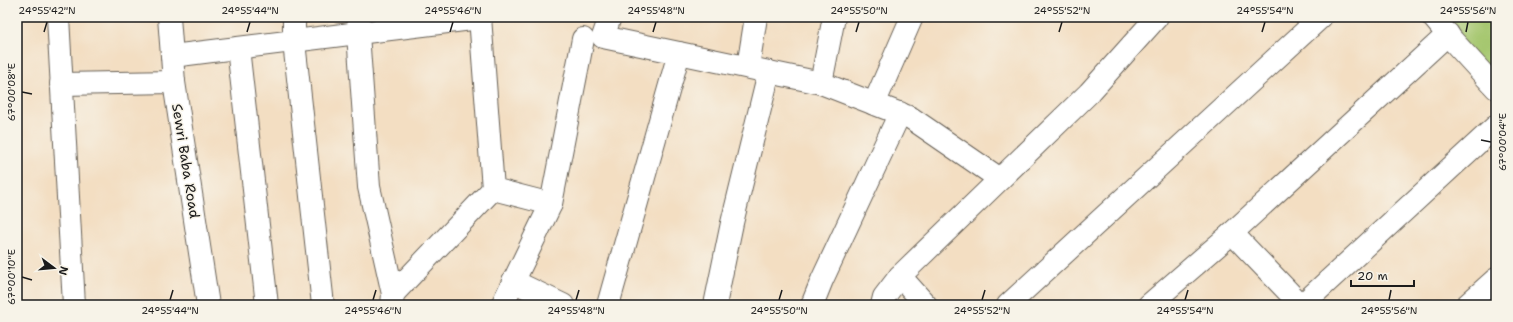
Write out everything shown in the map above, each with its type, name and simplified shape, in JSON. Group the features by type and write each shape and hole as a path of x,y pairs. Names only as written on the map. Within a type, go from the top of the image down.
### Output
{"street":[{"path":"58,17 74,305"},
{"name":"Sewri Baba Road","path":"169,17 174,82 208,305"},
{"path":"294,17 294,42 323,305"},
{"path":"610,17 603,37 821,83 900,113 911,118 1000,179"},
{"path":"748,68 756,17"},
{"path":"821,83 834,17"},
{"path":"874,104 912,17"},
{"path":"882,305 884,296 900,276 1089,94 1157,17"},
{"path":"1008,305 1321,17"},
{"path":"1433,17 1496,88"},
{"path":"172,56 294,42 358,25 480,18 493,188 392,300"},
{"path":"358,25 369,187 392,300"},
{"path":"1149,305 1232,233 1448,34"},
{"path":"502,305 551,204 583,39"},
{"path":"238,48 267,305"},
{"path":"608,305 679,53"},
{"path":"714,305 732,223 769,72"},
{"path":"61,84 174,82"},
{"path":"812,305 822,280 900,113"},
{"path":"1232,233 1301,305 1496,126"},
{"path":"493,188 551,204"},
{"path":"900,276 926,305"},
{"path":"1467,305 1496,279"},
{"path":"513,281 563,305"}],"green space":[{"path":"1433,17 1496,17 1496,84"}]}
